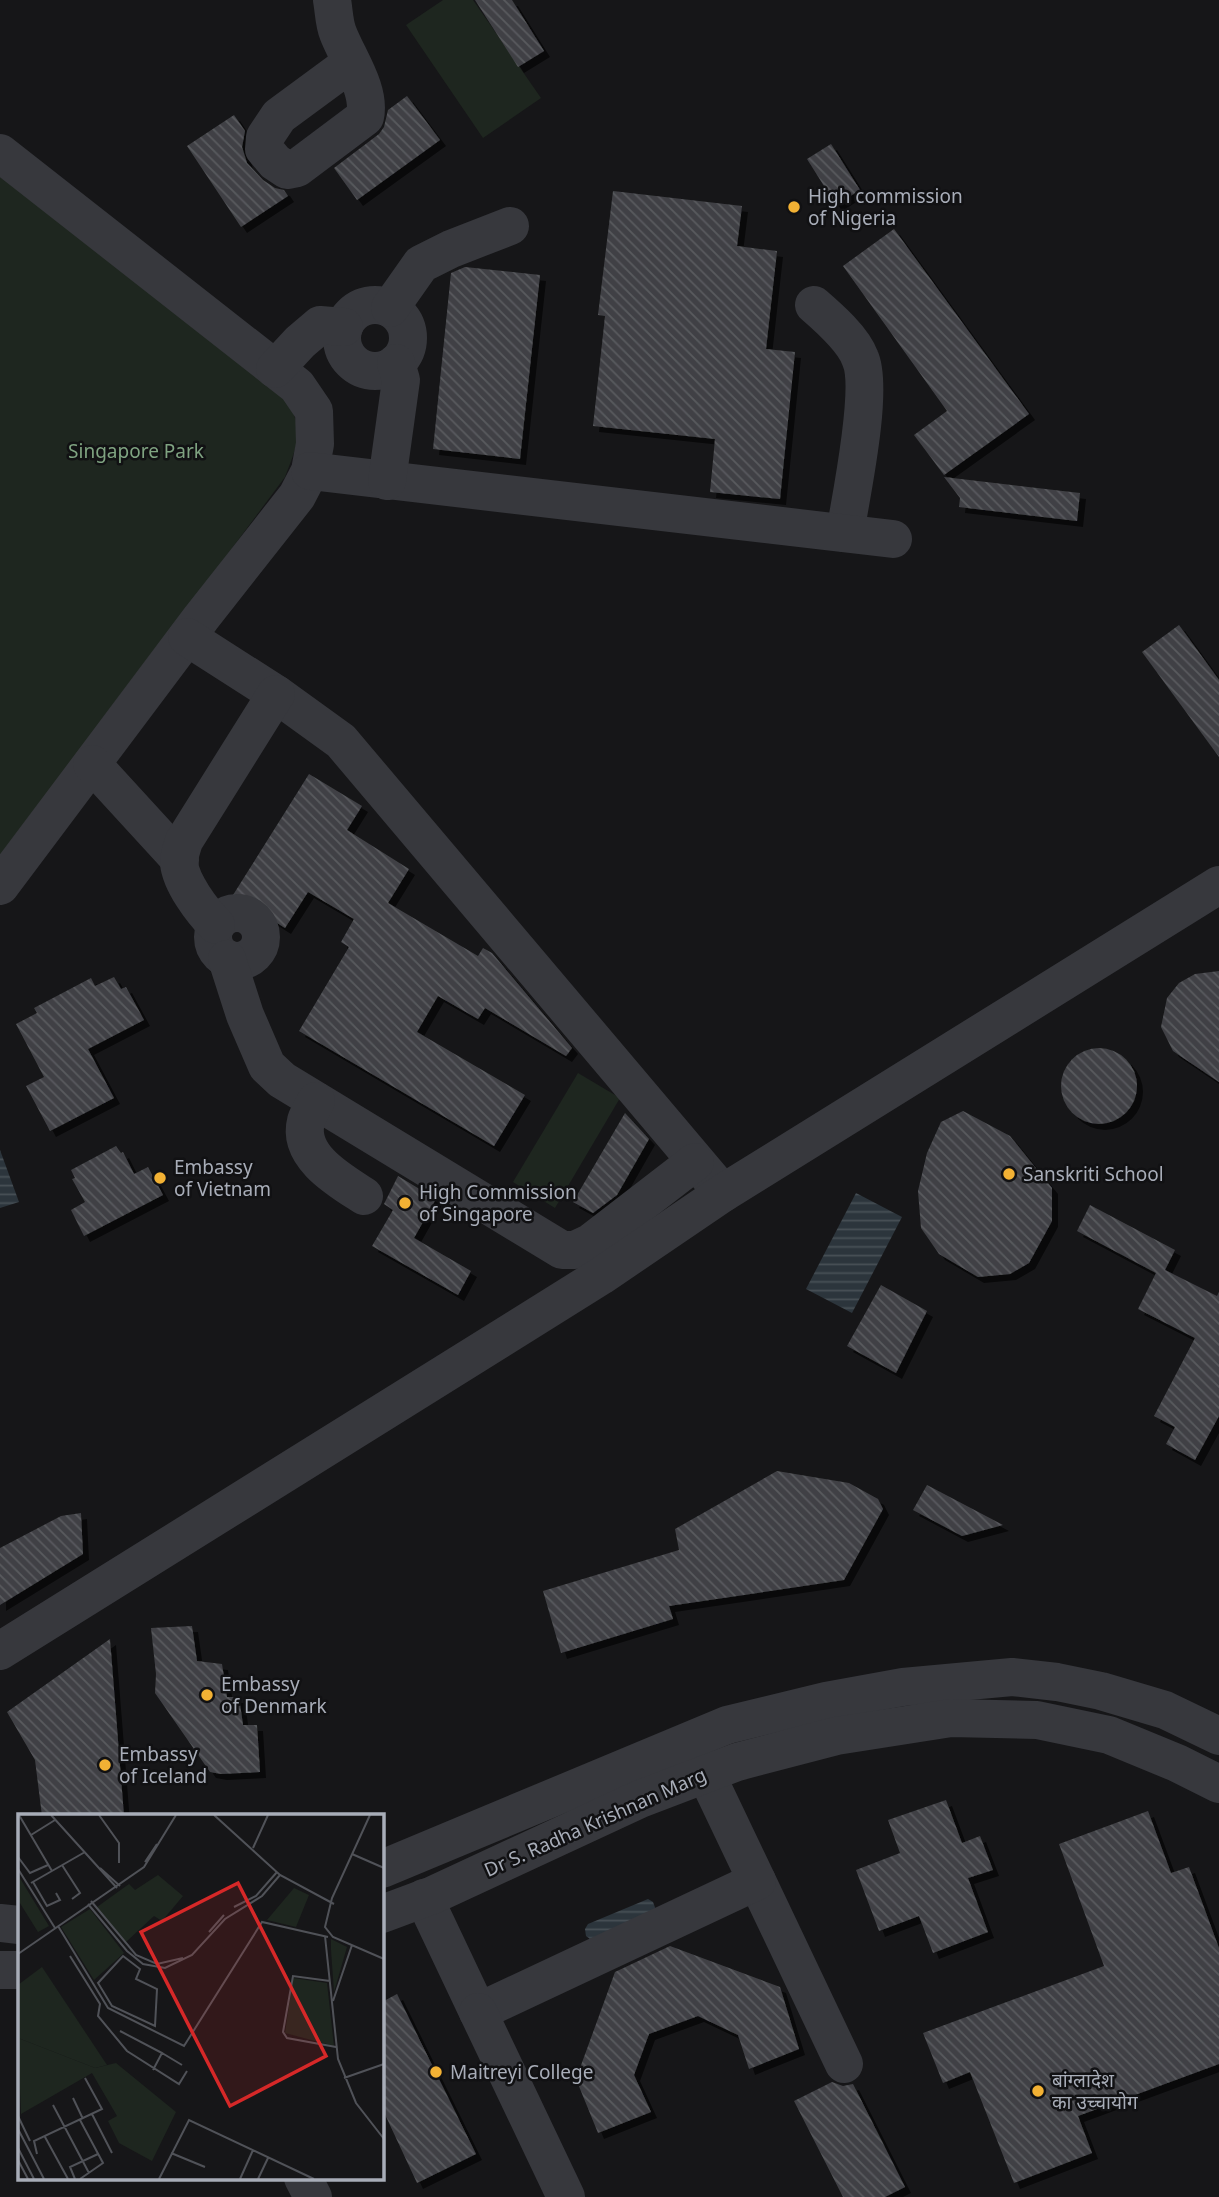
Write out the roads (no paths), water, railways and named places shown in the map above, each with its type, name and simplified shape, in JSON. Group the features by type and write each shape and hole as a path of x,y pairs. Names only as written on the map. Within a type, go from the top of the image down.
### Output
{"street":[{"path":"332,0 337,30 351,63"},
{"path":"0,153 297,386 314,411 315,444 310,471 298,496 187,637 0,886"},
{"path":"390,308 421,264 510,226"},
{"path":"814,305 832,320 860,357 866,386 845,533"},
{"path":"368,306 390,308 405,324 407,346 396,363 376,370 366,369 356,364 344,348 344,327 349,317 368,306"},
{"path":"275,369 320,325 344,327"},
{"path":"387,481 401,380 396,363"},
{"path":"310,471 893,539"},
{"path":"187,637 276,694 341,741 723,1193"},
{"path":"276,694 184,841 179,865 221,942 267,1066 282,1080 562,1250 575,1250 590,1243 695,1162"},
{"path":"92,764 180,860"},
{"path":"0,1651 601,1276 723,1193 1219,885"},
{"path":"316,1101 306,1120 307,1144 318,1162 333,1176 363,1196"},
{"name":"Dr S. Radha Krishnan Marg","path":"383,1869 727,1726 826,1701 903,1687 1012,1677 1035,1680 1101,1691 1166,1710 1219,1736"},
{"path":"1089,1731 1101,1691"},
{"name":"Dr S. Radha Krishnan Marg","path":"383,1914 424,1898 640,1799 721,1768 836,1736 951,1718 1037,1720 1109,1735 1166,1758 1219,1784"},
{"path":"727,1726 721,1768 757,1881 844,2064"},
{"path":"478,2012 757,1881"},
{"path":"424,1898 566,2197"},
{"path":"0,1923 18,1925"},
{"path":"0,1970 18,1970"},
{"path":"304,2180 313,2197"}],"place":[{"name":"High commission of Nigeria","path":"794,207"},
{"name":"Sanskriti School","path":"1009,1174"},
{"name":"Embassy of Vietnam","path":"160,1178"},
{"name":"High Commission of Singapore","path":"405,1203"},
{"name":"Embassy of Denmark","path":"207,1695"},
{"name":"Embassy of Iceland","path":"105,1765"},
{"name":"Maitreyi College","path":"436,2072"},
{"name":"बांग्लादेश का उच्चायोग","path":"1038,2091"}],"park label":[{"name":"Singapore Park","path":"136,451"}]}
